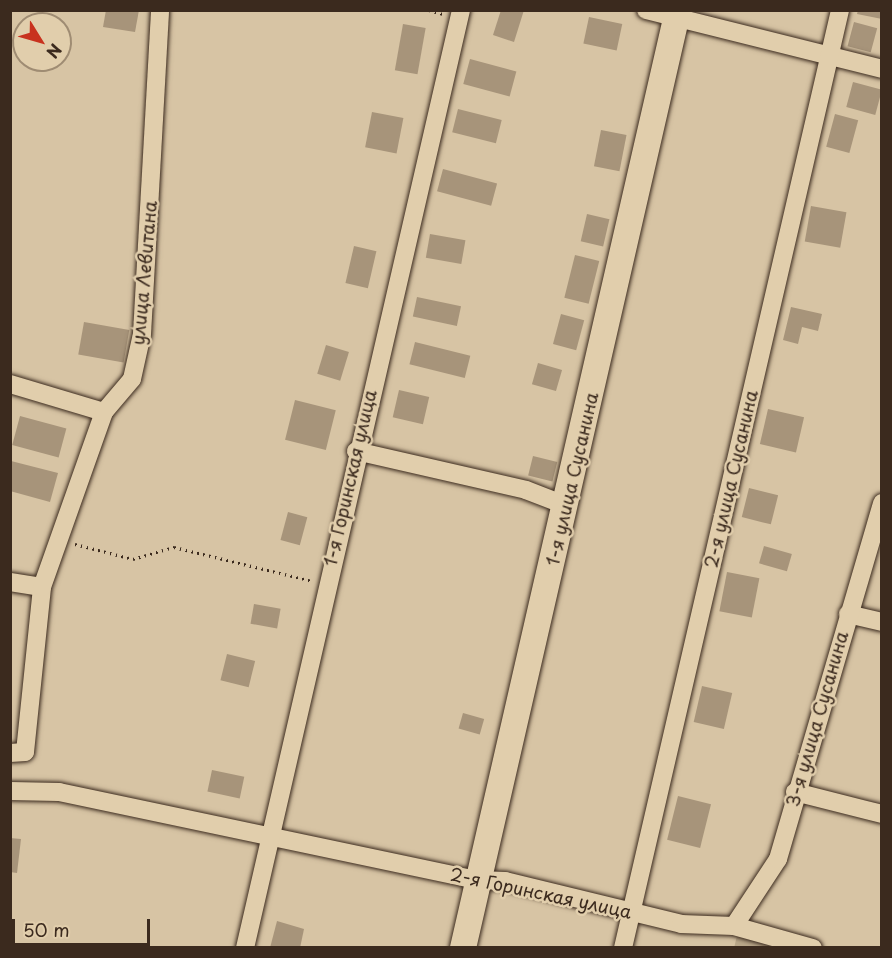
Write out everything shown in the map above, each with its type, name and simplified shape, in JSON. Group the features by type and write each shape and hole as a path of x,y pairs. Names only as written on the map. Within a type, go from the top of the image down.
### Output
{"street":[{"name":"улица Левитана","path":"18,753 42,587 104,412 132,379 142,334 160,10"},
{"name":"1-я Горинская улица","path":"245,948 356,451 461,10"},
{"path":"646,10 677,15 882,69"},
{"name":"2-я улица Сусанина","path":"623,948 840,10"},
{"name":"1-я улица Сусанина","path":"463,948 567,506 677,15"},
{"path":"10,384 104,412"},
{"path":"356,451 526,490 567,506"},
{"name":"3-я улица Сусанина","path":"734,926 753,904 777,860 795,792 882,503"},
{"path":"10,582 42,587"},
{"path":"848,614 882,622"},
{"name":"2-я Горинская улица","path":"10,791 59,792 269,834 631,911 681,924 734,926 813,948"},
{"path":"795,792 882,814"}],"path":[{"path":"66,552 72,543 133,559 174,547 326,584"}],"shaded area":[{"path":"737,936 778,948 734,948"}],"building":[{"path":"106,10 139,10 135,32 103,27"},
{"path":"501,10 524,10 514,42 493,35"},
{"path":"858,10 882,10 882,19 857,14"},
{"path":"589,17 622,24 617,50 583,43"},
{"path":"854,22 877,28 871,52 848,46"},
{"path":"403,24 426,28 417,74 395,70"},
{"path":"470,59 516,71 510,97 463,84"},
{"path":"853,82 882,90 875,115 846,107"},
{"path":"458,109 502,120 496,143 452,132"},
{"path":"372,112 403,118 397,153 365,147"},
{"path":"835,114 858,120 849,153 826,147"},
{"path":"601,130 627,135 619,171 594,166"},
{"path":"443,169 497,183 491,206 437,191"},
{"path":"811,206 846,212 840,248 805,241"},
{"path":"587,214 609,219 603,246 581,241"},
{"path":"430,234 465,240 461,264 426,258"},
{"path":"354,246 376,251 368,288 345,283"},
{"path":"575,255 599,261 589,304 564,298"},
{"path":"417,297 461,306 457,326 413,317"},
{"path":"791,307 822,314 818,331 802,327 798,344 783,340"},
{"path":"561,314 584,320 576,350 553,344"},
{"path":"84,322 129,330 124,362 78,354"},
{"path":"415,342 470,356 465,378 409,364"},
{"path":"326,345 349,352 340,381 317,374"},
{"path":"538,363 562,370 556,391 532,384"},
{"path":"399,390 429,397 423,424 393,417"},
{"path":"295,400 336,410 326,450 285,440"},
{"path":"768,409 804,417 796,452 760,444"},
{"path":"20,416 66,428 59,457 12,445"},
{"path":"533,456 557,462 552,481 528,475"},
{"path":"11,461 58,473 50,502 10,491"},
{"path":"749,488 778,495 771,524 742,517"},
{"path":"288,512 307,517 300,545 280,540"},
{"path":"764,546 792,554 787,571 759,563"},
{"path":"727,572 759,578 752,618 719,611"},
{"path":"254,604 281,609 277,628 251,624"},
{"path":"227,654 255,661 249,687 220,680"},
{"path":"702,686 732,693 724,729 694,722"},
{"path":"463,713 484,719 480,734 459,728"},
{"path":"212,770 244,777 240,798 207,792"},
{"path":"678,796 711,804 700,848 667,840"},
{"path":"10,838 21,839 17,873 10,872"},
{"path":"277,921 304,929 300,948 270,948"}]}
